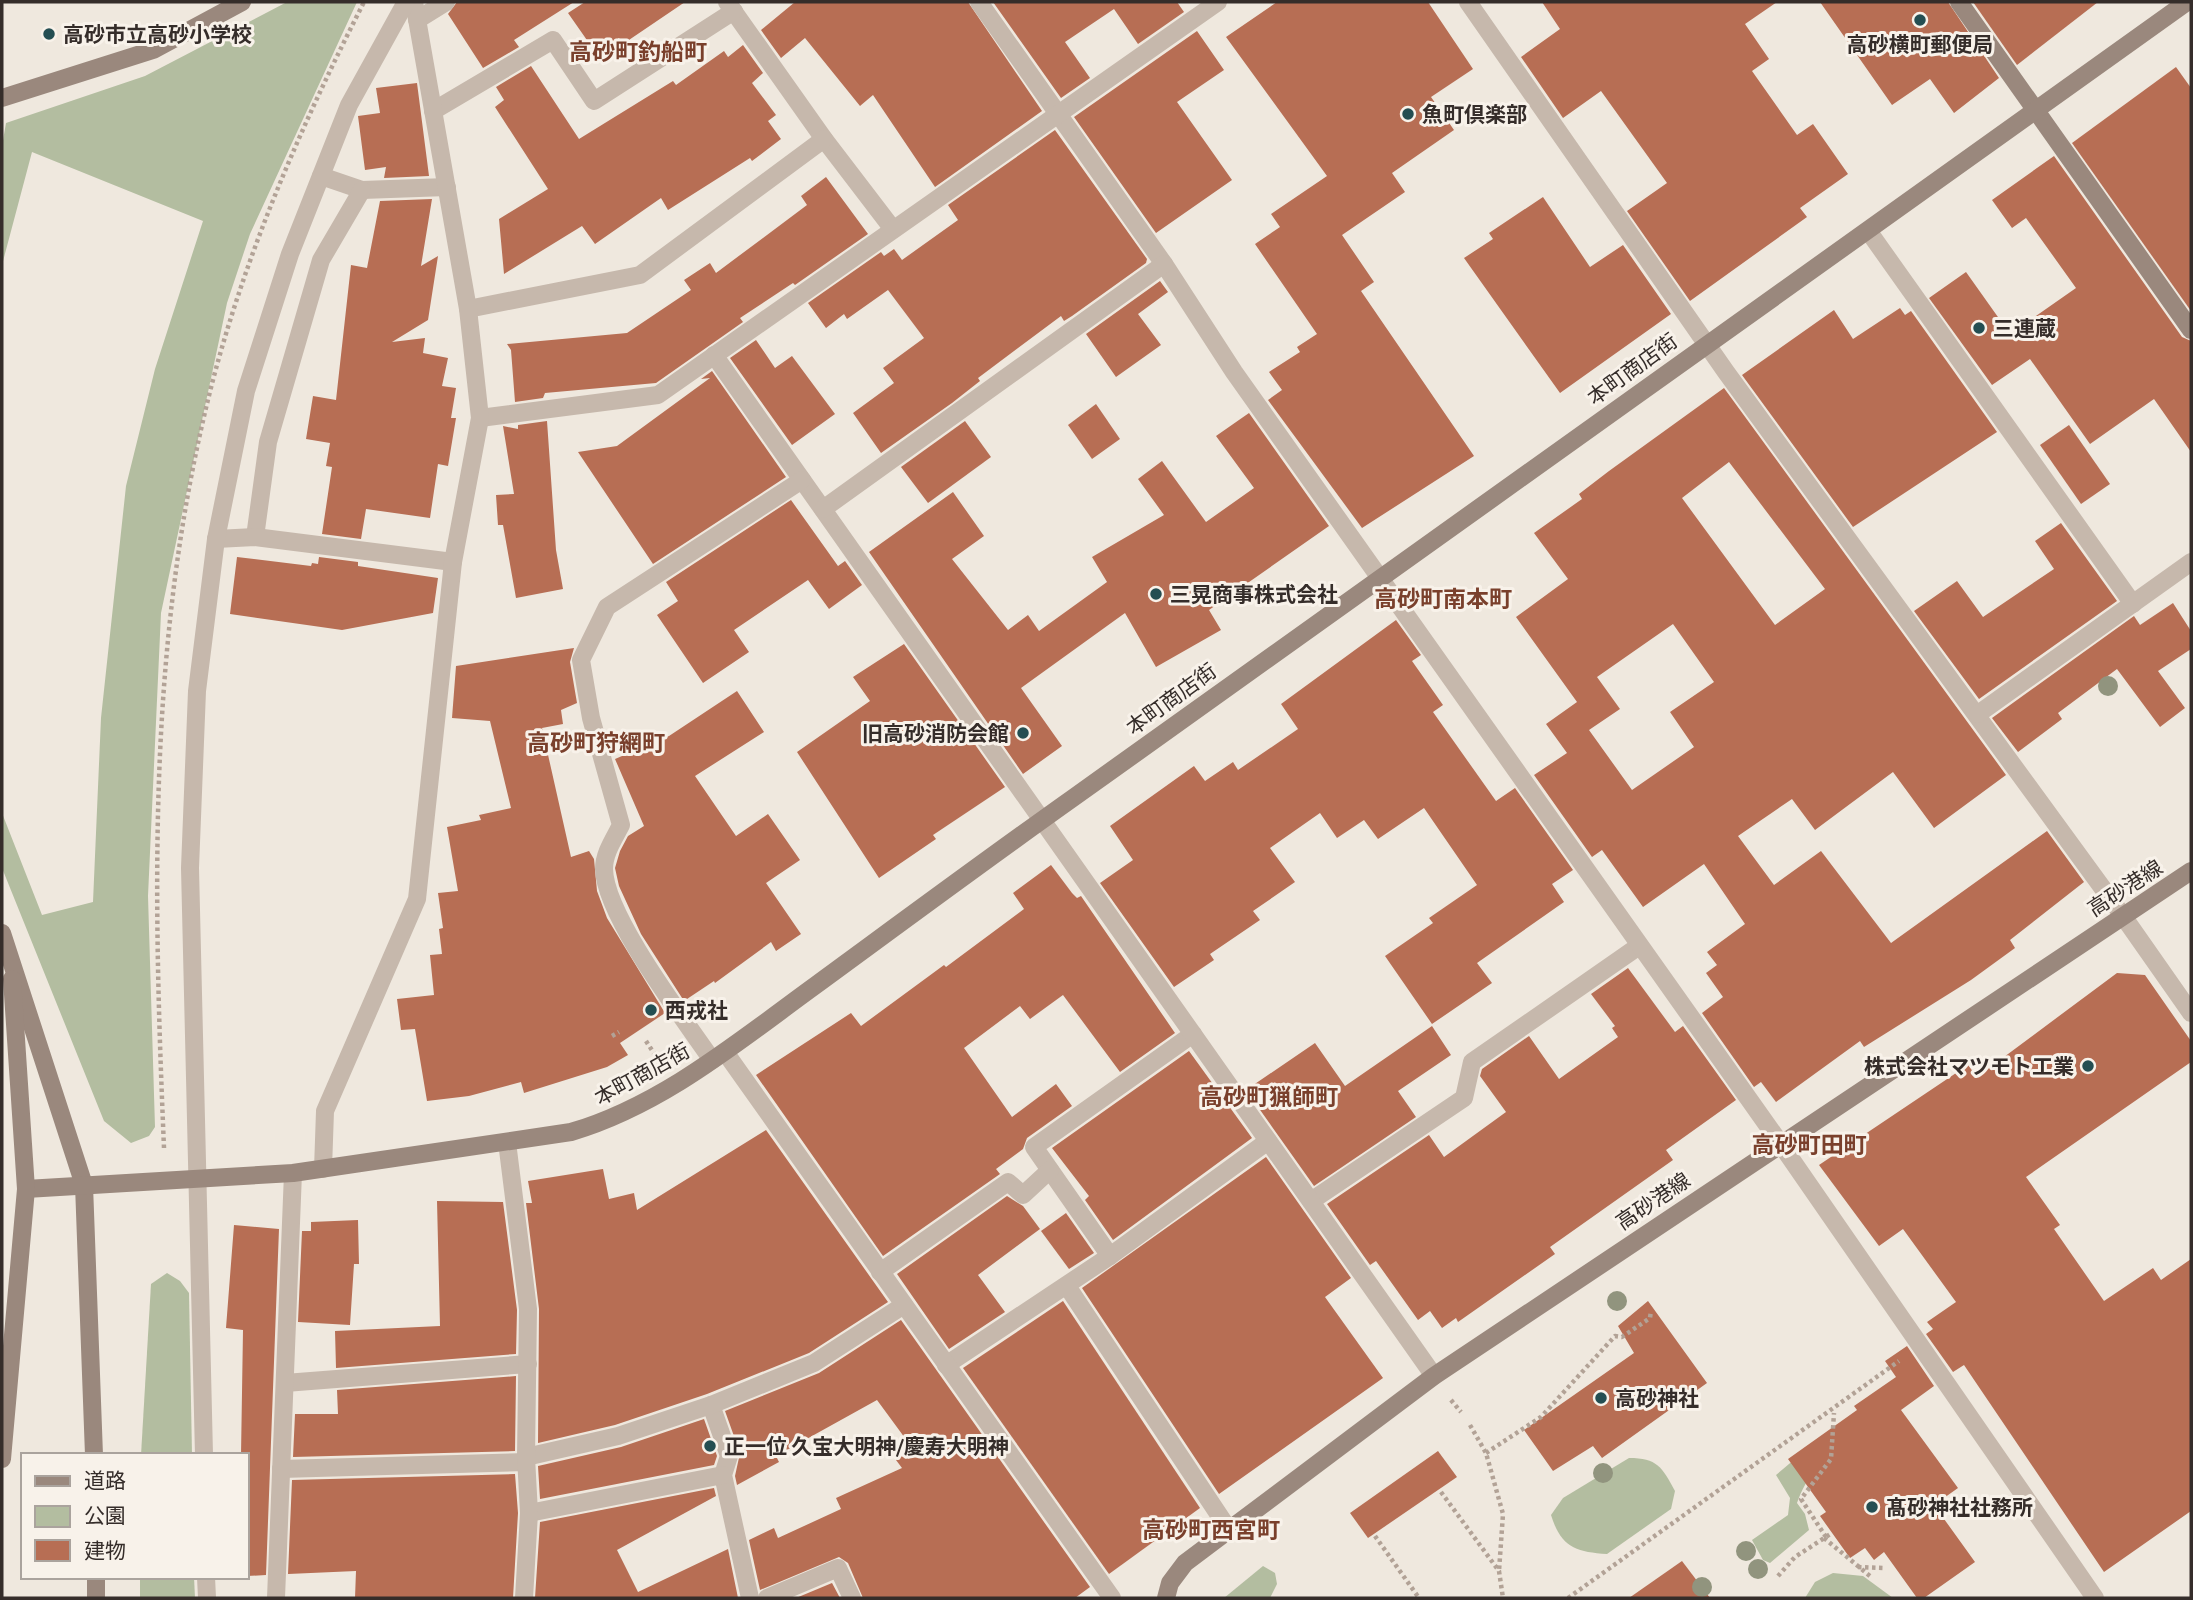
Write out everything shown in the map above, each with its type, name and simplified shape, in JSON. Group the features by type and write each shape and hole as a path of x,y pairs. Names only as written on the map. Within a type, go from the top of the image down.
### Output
{"street":[{"path":"2,98 153,50 242,2"},
{"path":"204,1453 190,867 197,691 216,539 246,391 290,254 349,105 406,2"},
{"path":"323,1169 326,1111 417,899 453,562 480,418 468,309 414,2"},
{"path":"417,20 446,2"},
{"path":"979,2 1164,264 1234,372 1382,577 1780,1143 2095,1598"},
{"path":"480,418 658,395 892,228 1218,2"},
{"path":"1468,2 1707,344 1978,714 2191,1013"},
{"path":"1959,2 2191,330"},
{"name":"本町商店街","path":"26,1189 293,1173 571,1132 612,1119 718,1056 1042,820 1707,344 1870,232 2187,2"},
{"path":"433,111 553,40 594,101 731,6 824,139 892,228"},
{"path":"468,309 640,275 824,139"},
{"path":"321,176 362,190 447,187"},
{"path":"255,537 268,442 321,260 362,190"},
{"path":"1870,232 2133,604"},
{"path":"822,509 1164,264"},
{"path":"714,355 1434,1377"},
{"path":"802,481 607,607 580,660 591,718 621,825 605,855 604,871 611,893 641,957 880,1272 1112,1598"},
{"path":"216,539 255,537 453,562"},
{"path":"1978,714 2191,562"},
{"name":"高砂港線","path":"1166,1598 1170,1583 1185,1563 1434,1377 1780,1143 2191,871"},
{"path":"2,933 84,1185 94,1453"},
{"path":"1311,1201 1464,1098 1472,1062 1639,946"},
{"path":"2,1459 26,1189 10,951"},
{"path":"1110,1256 1034,1147 1193,1034"},
{"path":"946,1365 1067,1286 1268,1141"},
{"path":"508,1142 528,1309 526,1459 529,1513 524,1598"},
{"path":"880,1272 1008,1182 1023,1195 1050,1170"},
{"path":"276,1598 293,1173"},
{"path":"1067,1286 1229,1530"},
{"path":"281,1469 526,1459 618,1436 711,1405 814,1363 904,1305"},
{"path":"285,1383 528,1364"},
{"path":"711,1405 729,1456 723,1475 750,1598"},
{"path":"529,1513 723,1475"},
{"path":"769,1598 838,1568 852,1598"},
{"path":"96,1579 96,1598"},
{"path":"206,1579 207,1598"}],"path":[{"path":"612,1036 619,1032"},
{"path":"646,1041 655,1055"},
{"path":"1486,1453 1541,1417 1615,1336 1622,1337 1650,1318 1651,1311"},
{"path":"1568,1598 1919,1346"},
{"path":"1834,1413 1831,1459 1801,1499 1825,1538 1870,1576"},
{"path":"1470,1425 1486,1453 1503,1514 1499,1571 1503,1598"},
{"path":"1441,1492 1499,1571"},
{"path":"1778,1576 1795,1557 1832,1533"},
{"path":"1375,1536 1419,1598"},
{"path":"1857,1567 1884,1568"}],"green space":[{"path":"287,2 357,2 250,234 227,303 161,613 148,896 155,1127 149,1136 131,1143 104,1121 2,868 2,813 42,915 93,902 101,718 126,486 155,369 203,221 32,152 2,265 2,146 6,123 145,76"},
{"path":"167,1273 180,1281 189,1293 192,1453 141,1453 151,1284"},
{"path":"1827,1432 1823,1451 1797,1503 1805,1514 1809,1530 1770,1563 1763,1560 1752,1540 1788,1515 1790,1498 1776,1475"},
{"path":"1629,1458 1652,1462 1662,1470 1675,1491 1671,1509 1607,1554 1586,1552 1571,1546 1559,1534 1551,1515 1563,1498"},
{"path":"1263,1566 1275,1573 1277,1584 1270,1598 1224,1598"},
{"path":"1833,1573 1863,1576 1893,1598 1805,1598 1815,1582"},
{"path":"140,1579 194,1579 195,1598 140,1598"}],"building":[{"path":"457,2 574,2 514,40 519,47 483,68 448,14"},
{"path":"585,2 685,2 623,44 619,38 596,53 568,13"},
{"path":"795,2 968,2 1042,111 935,187 873,95 860,106 805,38 781,58 761,30"},
{"path":"993,2 1177,2 1184,12 1138,44 1114,9 1065,42 1090,78 1061,98"},
{"path":"1277,2 1428,2 1473,69 1431,97 1454,130 1392,173 1405,192 1342,235 1374,282 1361,291 1474,456 1362,528 1268,400 1282,390 1269,372 1300,352 1297,347 1317,334 1255,244 1280,227 1271,214 1327,176 1226,37"},
{"path":"1542,2 1777,2 1745,24 1769,59 1752,71 1797,135 1813,124 1848,174 1800,208 1807,217 1690,301 1627,211 1667,183 1601,91 1563,118 1521,57 1560,29"},
{"path":"1820,2 1948,2 1999,78 1954,113 1930,79 1892,105"},
{"path":"1973,2 2098,2 2017,65"},
{"path":"1197,31 1224,70 1177,102 1232,180 1156,233 1074,117"},
{"path":"743,45 763,73 752,83 776,115 768,121 781,139 752,161 750,158 668,210 661,198 595,244 582,226 504,274 499,219 548,189 495,107 504,100 496,87 531,66 579,139 673,81 676,85 724,51 728,57"},
{"path":"2176,67 2191,88 2191,311 2072,143"},
{"path":"417,83 429,176 384,178 386,167 365,170 358,116 380,113 376,88"},
{"path":"1055,130 1147,259 1146,263 1064,321 1061,316 978,378 980,381 952,403 881,453 853,413 894,383 883,368 924,338 888,290 847,319 844,314 826,328 808,303 881,252 884,256 894,249 902,260 958,220 948,205"},
{"path":"2054,156 2182,337 2191,341 2191,452 2154,399 2090,444 2030,359 1992,385 1929,298 1966,272 2010,334 2076,288 2026,218 2012,228 1992,200"},
{"path":"826,177 868,234 795,285 793,283 740,318 743,322 656,383 545,393 543,398 515,402 511,350 507,344 627,333 691,290 684,280 710,263 716,273 807,205 801,196"},
{"path":"1543,197 1590,267 1623,245 1671,314 1560,393 1464,258 1493,239 1489,233"},
{"path":"432,199 421,266 438,256 428,320 392,342 425,338 423,353 448,358 442,386 456,388 451,418 456,418 448,466 438,464 430,518 366,509 361,539 322,534 332,467 326,466 330,443 306,439 313,396 336,400 351,265 367,268 380,201"},
{"path":"1160,281 1168,292 1138,314 1161,345 1116,377 1086,334"},
{"path":"1900,308 1905,315 1911,311 1997,432 1853,527 1742,375 1834,310 1853,339"},
{"path":"756,340 775,368 792,356 835,414 792,445 730,358"},
{"path":"712,371 786,477 653,564 578,452 617,446 710,378 701,379"},
{"path":"1724,388 2006,775 1934,828 1893,772 1815,830 1792,799 1738,836 1774,885 1821,851 1891,943 2047,831 2084,882 2010,940 2015,948 1971,980 1864,1047 1860,1041 1776,1102 1761,1082 1754,1087 1702,1013 1723,997 1706,973 1717,965 1707,952 1745,924 1704,864 1643,907 1602,850 1592,857 1534,775 1567,753 1546,724 1577,702 1516,617 1568,579 1534,533 1582,499 1579,494","holes":["1729,462 1825,589 1775,625 1682,498","1673,624 1714,682 1670,712 1694,747 1632,790 1589,730 1620,709 1597,677"]},
{"path":"1096,404 1120,439 1092,459 1068,425"},
{"path":"1249,413 1329,526 1209,610 1221,630 1156,667 1125,613 1021,688 1062,746 1023,774 869,552 953,492 984,536 952,559 1008,630 1028,615 1039,631 1107,582 1092,557 1164,515 1138,479 1162,461 1206,522 1254,488 1216,436"},
{"path":"547,421 556,550 563,589 516,598 503,525 498,525 496,495 514,494 503,426 518,429 518,425"},
{"path":"965,421 991,457 928,503 901,467"},
{"path":"2069,425 2110,484 2081,504 2040,445"},
{"path":"791,500 838,566 845,561 862,585 829,609 808,580 734,630 749,652 703,683 657,615 678,601 666,582"},
{"path":"2061,523 2117,601 1979,699 1914,611 1957,581 1983,617 2054,569 2035,541"},
{"path":"237,557 311,566 312,563 318,564 319,557 438,578 433,613 342,630 230,614"},
{"path":"2173,603 2191,631 2191,649 2158,671 2185,708 2160,727 2117,669 2058,713 2062,719 2018,752 1992,718 2134,616 2140,625"},
{"path":"1396,620 1421,655 1412,661 1443,705 1433,712 1496,801 1515,788 1573,870 1552,884 1564,902 1477,963 1492,983 1432,1024 1385,956 1433,923 1429,918 1477,885 1424,808 1378,839 1364,820 1337,838 1320,813 1270,848 1295,882 1253,911 1260,920 1210,954 1214,960 1174,987 1100,883 1133,860 1110,826 1194,766 1205,781 1233,762 1238,770 1298,729 1281,704"},
{"path":"904,644 1005,787 933,835 936,839 879,878 797,752 870,701 853,677"},
{"path":"574,648 570,662 577,703 561,710 563,724 542,728 571,857 589,851 594,859 597,891 607,918 665,1013 620,1043 628,1055 607,1067 524,1093 521,1082 469,1096 427,1101 415,1029 401,1030 397,999 434,995 430,955 442,954 439,929 443,928 438,893 458,891 447,827 481,820 479,815 511,808 490,721 452,718 456,666"},
{"path":"737,691 764,732 695,776 736,836 768,814 800,860 766,883 801,934 776,951 771,942 715,983 714,981 684,1001 641,934 619,886 615,868 620,851 628,836 644,826 615,759 669,736"},
{"path":"1051,865 1072,893 1077,898 1081,896 1175,1033 1120,1072 1063,995 1030,1019 1020,1006 964,1048 1012,1117 1056,1084 1072,1106 1027,1138 1023,1149 996,1169 1000,1174 883,1256 756,1075 851,1013 861,1026 944,965 946,967 1024,909 1013,893"},
{"path":"1628,968 1675,1032 1683,1026 1736,1100 1666,1150 1673,1160 1550,1247 1555,1254 1458,1322 1456,1318 1442,1328 1430,1311 1418,1320 1376,1261 1370,1265 1327,1204 1429,1135 1444,1157 1506,1112 1480,1076 1482,1069 1529,1036 1559,1079 1618,1037 1612,1028 1615,1026 1591,994"},
{"path":"2117,973 2145,975 2191,1041 2191,1062 2026,1177 2060,1225 2054,1229 2104,1301 2153,1268 2161,1280 2191,1259 2191,1511 2104,1572 1964,1365 1953,1372 1926,1334 1933,1329 1927,1322 1956,1302 1903,1229 1879,1246 1819,1165 1968,1065 1977,1077"},
{"path":"1432,1026 1451,1055 1398,1091 1416,1117 1314,1186 1246,1090 1315,1043 1345,1086"},
{"path":"1189,1051 1252,1138 1113,1240 1085,1200 1089,1196 1052,1148"},
{"path":"766,1130 888,1302 809,1353 707,1394 615,1425 538,1443 539,1309 526,1203 532,1203 528,1181 603,1169 609,1199 634,1193 637,1210"},
{"path":"1266,1157 1351,1278 1325,1297 1383,1378 1219,1494 1082,1288"},
{"path":"1007,1196 1023,1206 1040,1229 978,1275 1005,1312 949,1349 897,1274"},
{"path":"437,1201 503,1202 517,1310 516,1354 336,1368 335,1331 440,1326"},
{"path":"1066,1213 1094,1253 1069,1269 1041,1231"},
{"path":"358,1220 359,1264 354,1264 350,1325 298,1322 302,1231 311,1231 311,1222"},
{"path":"234,1225 279,1229 266,1575 248,1576 248,1453 241,1453 243,1330 226,1328"},
{"path":"1063,1301 1200,1508 1109,1574 963,1368"},
{"path":"1648,1301 1707,1383 1602,1458 1593,1446 1553,1471 1524,1430 1634,1353 1618,1326"},
{"path":"901,1320 1090,1587 1075,1598 863,1598 848,1563 839,1557 760,1590 749,1540 774,1528 778,1538 841,1509 836,1498 902,1468 896,1460 913,1449 877,1400 776,1456 779,1462 737,1485 735,1476 740,1453 725,1411 819,1373"},
{"name":"髙砂神社社務所","path":"1907,1346 1934,1386 1901,1410 1958,1488 1934,1505 1975,1562 1924,1598 1917,1598 1884,1552 1874,1560 1865,1548 1850,1558 1820,1516 1826,1512 1788,1459 1857,1410 1854,1406 1896,1377 1885,1361"},
{"path":"516,1376 515,1451 293,1457 295,1414 338,1414 337,1390"},
{"path":"704,1419 717,1456 714,1465 540,1499 538,1466 621,1447"},
{"path":"1438,1451 1457,1477 1368,1538 1350,1513"},
{"path":"515,1474 518,1513 513,1598 355,1598 356,1571 288,1574 292,1480"},
{"path":"714,1488 716,1496 617,1550 638,1592 728,1549 738,1598 535,1598 540,1522"},
{"path":"1682,1561 1710,1598 1629,1598"},
{"path":"832,1583 840,1598 796,1598"}],"place":[{"name":"高砂横町郵便局","path":"1920,20"},
{"name":"高砂市立高砂小学校","path":"49,34"},
{"name":"魚町倶楽部","path":"1408,114"},
{"name":"三連蔵","path":"1979,328"},
{"name":"三晃商事株式会社","path":"1156,594"},
{"name":"旧高砂消防会館","path":"1023,733"},
{"name":"西戎社","path":"651,1010"},
{"name":"株式会社マツモト工業","path":"2088,1066"},
{"name":"高砂神社","path":"1601,1398"},
{"name":"正一位 久宝大明神/慶寿大明神","path":"710,1446"},
{"name":"髙砂神社社務所","path":"1872,1507"}],"district":[{"name":"高砂町釣船町","path":"638,51"},
{"name":"高砂町南本町","path":"1443,598"},
{"name":"高砂町狩網町","path":"596,742"},
{"name":"高砂町猟師町","path":"1269,1096"},
{"name":"高砂町田町","path":"1809,1144"},
{"name":"高砂町西宮町","path":"1211,1529"}]}
